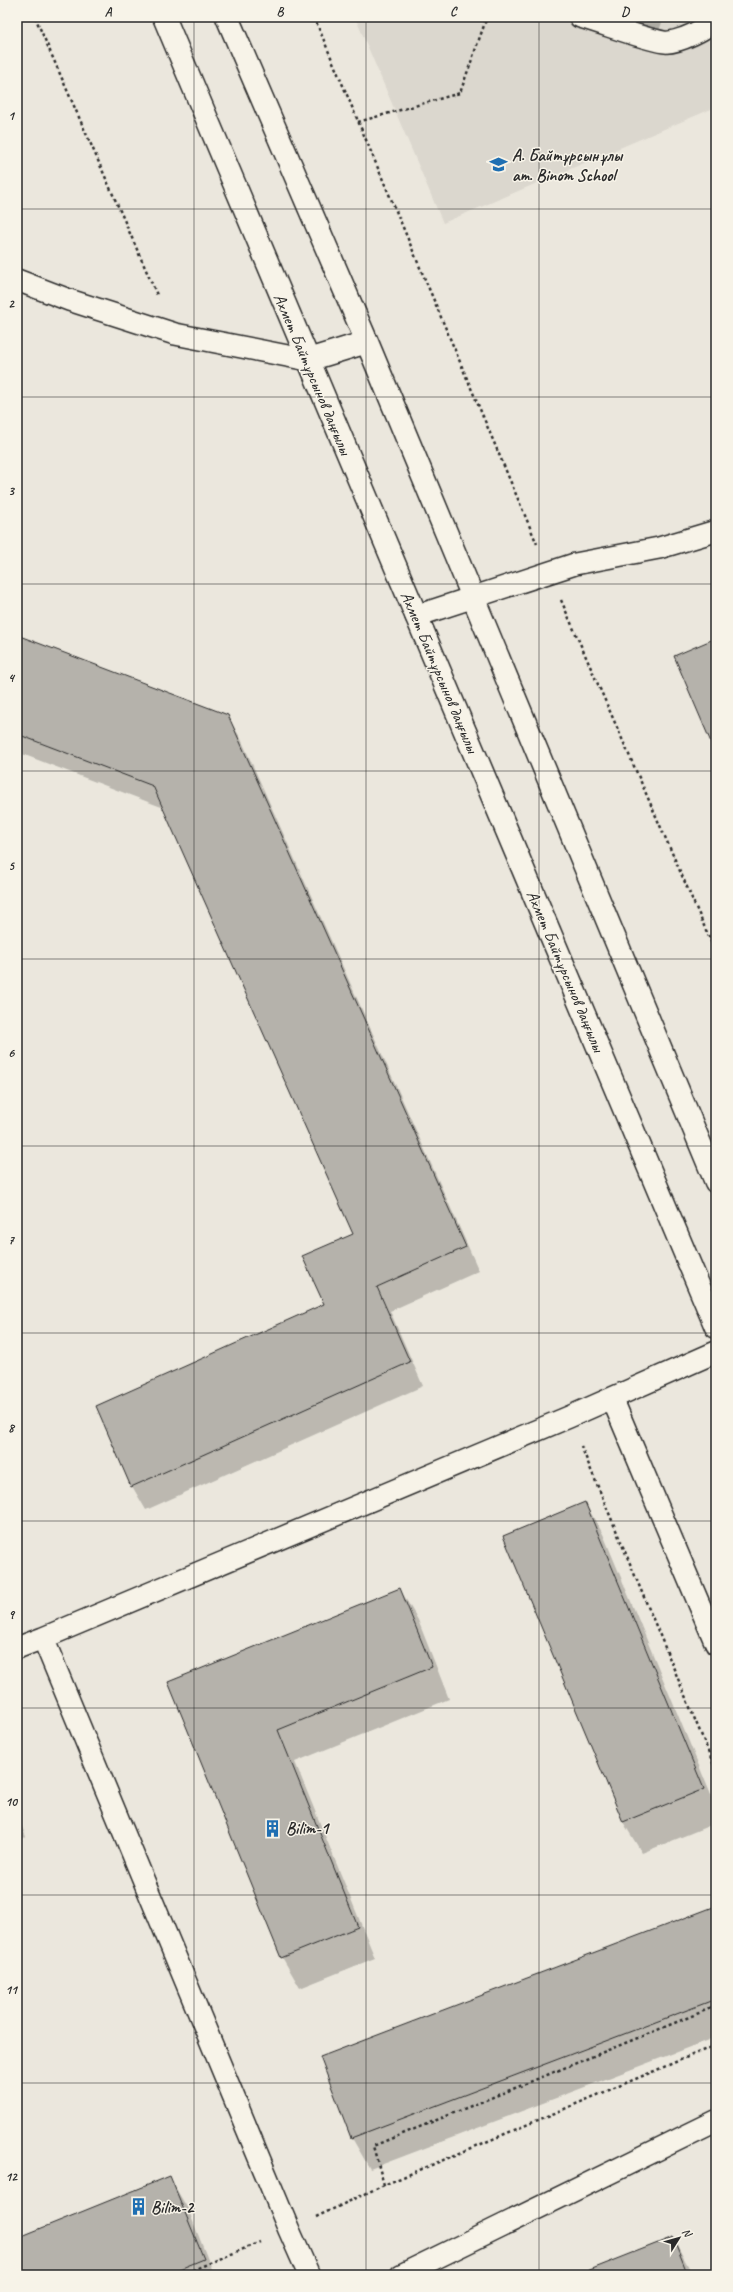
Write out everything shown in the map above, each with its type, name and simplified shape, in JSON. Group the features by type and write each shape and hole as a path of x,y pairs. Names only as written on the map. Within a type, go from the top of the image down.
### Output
{"street":[{"name":"Ахмет Байтұрсынов даңғылы","path":"164,17 716,1327"},
{"path":"227,17 367,342 716,1182"},
{"path":"308,360 367,342"}],"lane":[{"path":"580,17 666,43 695,34 714,21 716,17"},
{"path":"17,280 69,300 174,334 308,360"},
{"path":"416,616 575,564 659,548 716,531"},
{"path":"17,1648 569,1417 716,1352"},
{"path":"612,1398 716,1644"},
{"path":"43,1638 307,2274"},
{"path":"401,2275 716,2121"}],"path":[{"path":"35,17 174,334"},
{"path":"314,17 549,572 716,953"},
{"path":"358,122 460,93 487,17"},
{"path":"569,1417 716,1770"},
{"path":"384,2185 373,2146 716,2006"},
{"path":"181,2275 289,2230 384,2185 716,2045"}],"shaded area":[{"name":"А. Байтұрсынұлы ат. Binom School","path":"355,17 716,17 716,107 443,223"}],"building":[{"path":"17,635 228,715 466,1247 377,1287 410,1362 131,1487 96,1406 324,1304 302,1256 353,1234 153,786 17,734"},
{"path":"716,638 716,754 674,656"},
{"path":"585,1502 704,1789 623,1822 503,1536"},
{"name":"Bilim-1","path":"400,1588 432,1667 278,1730 358,1927 281,1958 168,1682"},
{"path":"716,1906 716,1999 351,2138 320,2057"},
{"name":"Bilim-2","path":"170,2176 204,2259 165,2275 17,2275 17,2238"},
{"path":"673,2237 688,2275 577,2275"}],"place":[{"name":"А. Байтұрсынұлы ат. Binom School","path":"499,165"},
{"name":"Bilim-1","path":"273,1828"},
{"name":"Bilim-2","path":"138,2207"}]}
